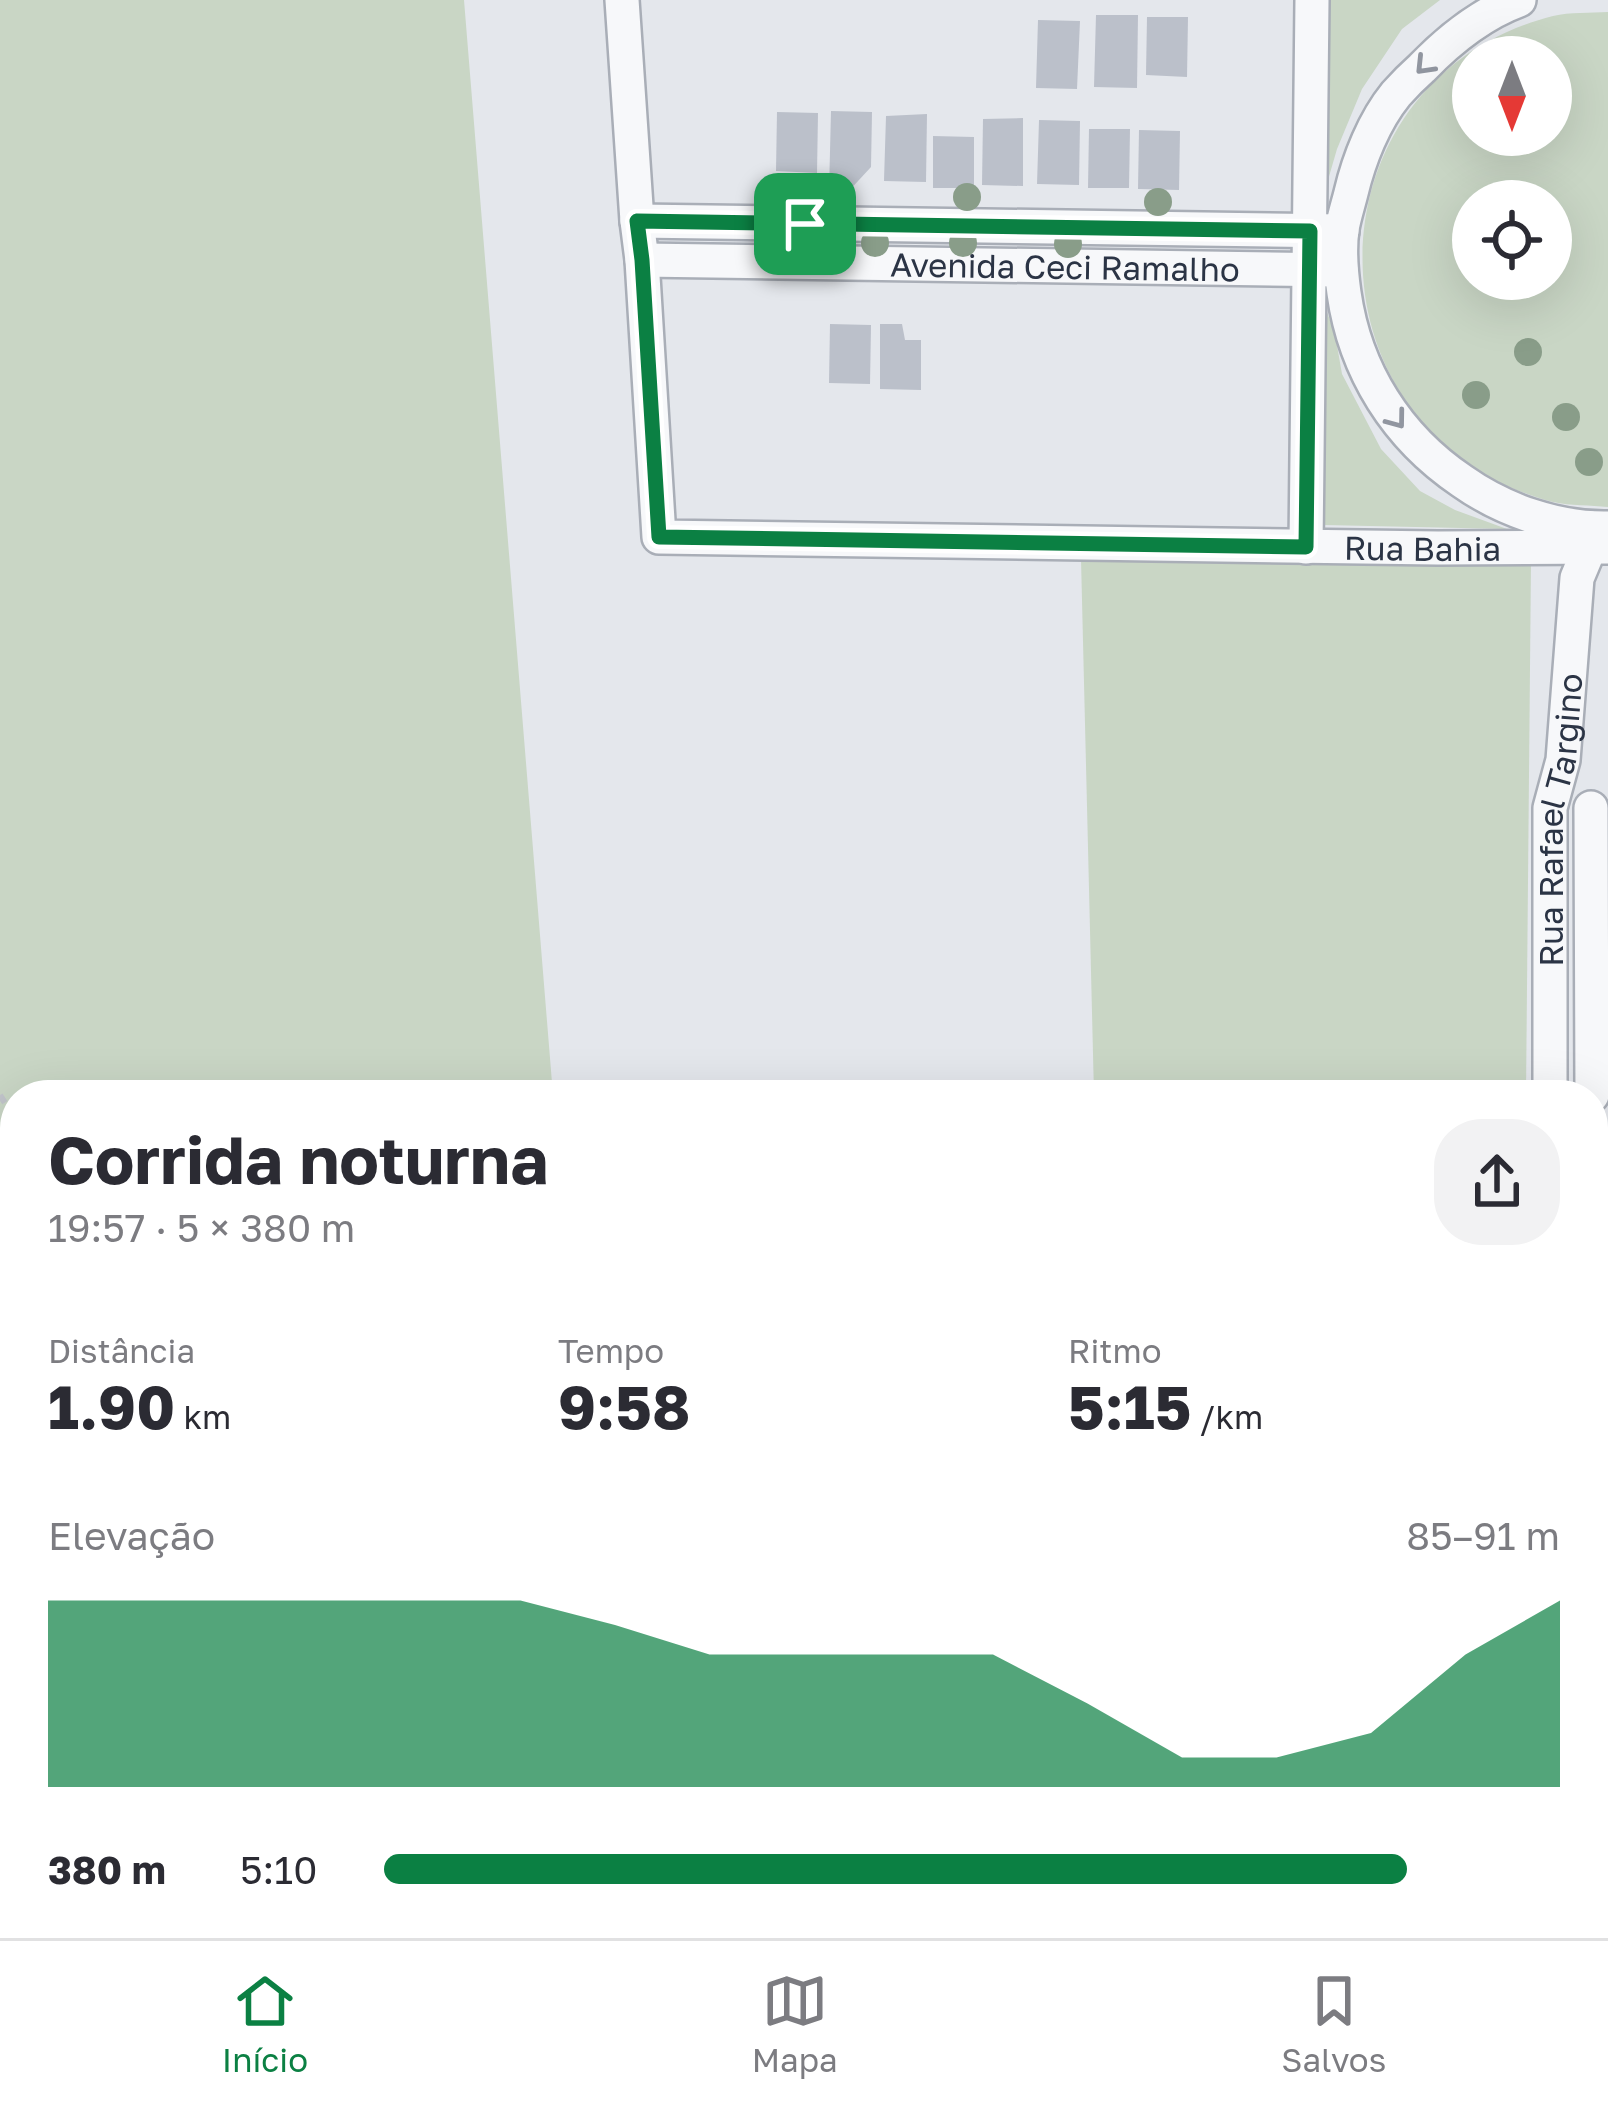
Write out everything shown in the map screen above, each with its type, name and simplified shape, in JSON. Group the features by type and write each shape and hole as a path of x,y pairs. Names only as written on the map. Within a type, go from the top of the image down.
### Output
{"street":[{"path":"622,0 642,260"},
{"path":"1306,547 1326,231 1312,0"},
{"path":"1326,231 1393,97 1444,45 1496,8 1519,0"},
{"name":"Avenida Ceci Ramalho","path":"637,221 1326,231"},
{"name":"Avenida Ceci Ramalho","path":"642,260 1325,270"},
{"name":"Rua Bahia","path":"642,260 659,537 1306,547 1599,537"},
{"path":"1325,270 1369,378 1399,425 1437,465 1484,496 1599,537"},
{"name":"Rua Rafael Targino","path":"1550,1080 1550,808 1563,760 1577,578 1599,537"},
{"path":"1550,808 1599,808"},
{"name":"Rua Rafael Targino","path":"1592,1080 1599,808"}],"green space":[{"path":"0,0 464,0 552,1080 0,1080"},
{"path":"1326,0 1440,0 1402,29 1362,89 1321,204"},
{"path":"1608,12 1608,507 1553,502 1470,465 1410,407 1374,336 1362,258 1374,180 1410,110 1452,70 1452,156 1572,156 1572,36 1508,36 1553,16"},
{"path":"1324,304 1342,374 1381,449 1420,491 1507,529 1324,525"},
{"path":"1081,559 1531,562 1526,1080 1094,1080"}],"building":[{"path":"1096,15 1138,15 1137,88 1094,87"},
{"path":"1147,17 1188,17 1187,77 1146,75"},
{"path":"1038,20 1080,21 1077,89 1036,88"},
{"path":"831,111 872,112 871,167 846,194 829,192"},
{"path":"777,112 818,113 817,173 776,171"},
{"path":"927,114 926,182 884,181 886,116"},
{"path":"1023,118 1023,186 982,185 983,119"},
{"path":"1039,120 1080,121 1079,185 1037,184"},
{"path":"1089,129 1130,129 1129,188 1088,188"},
{"path":"1139,130 1180,131 1179,190 1138,189"},
{"path":"933,136 974,137 974,188 933,188"},
{"path":"830,324 871,325 870,384 829,383"},
{"path":"880,324 902,324 905,340 921,340 921,390 880,389"}],"route":[{"path":"637,221 805,224 1310,231 1306,547 659,537 637,221"}]}
